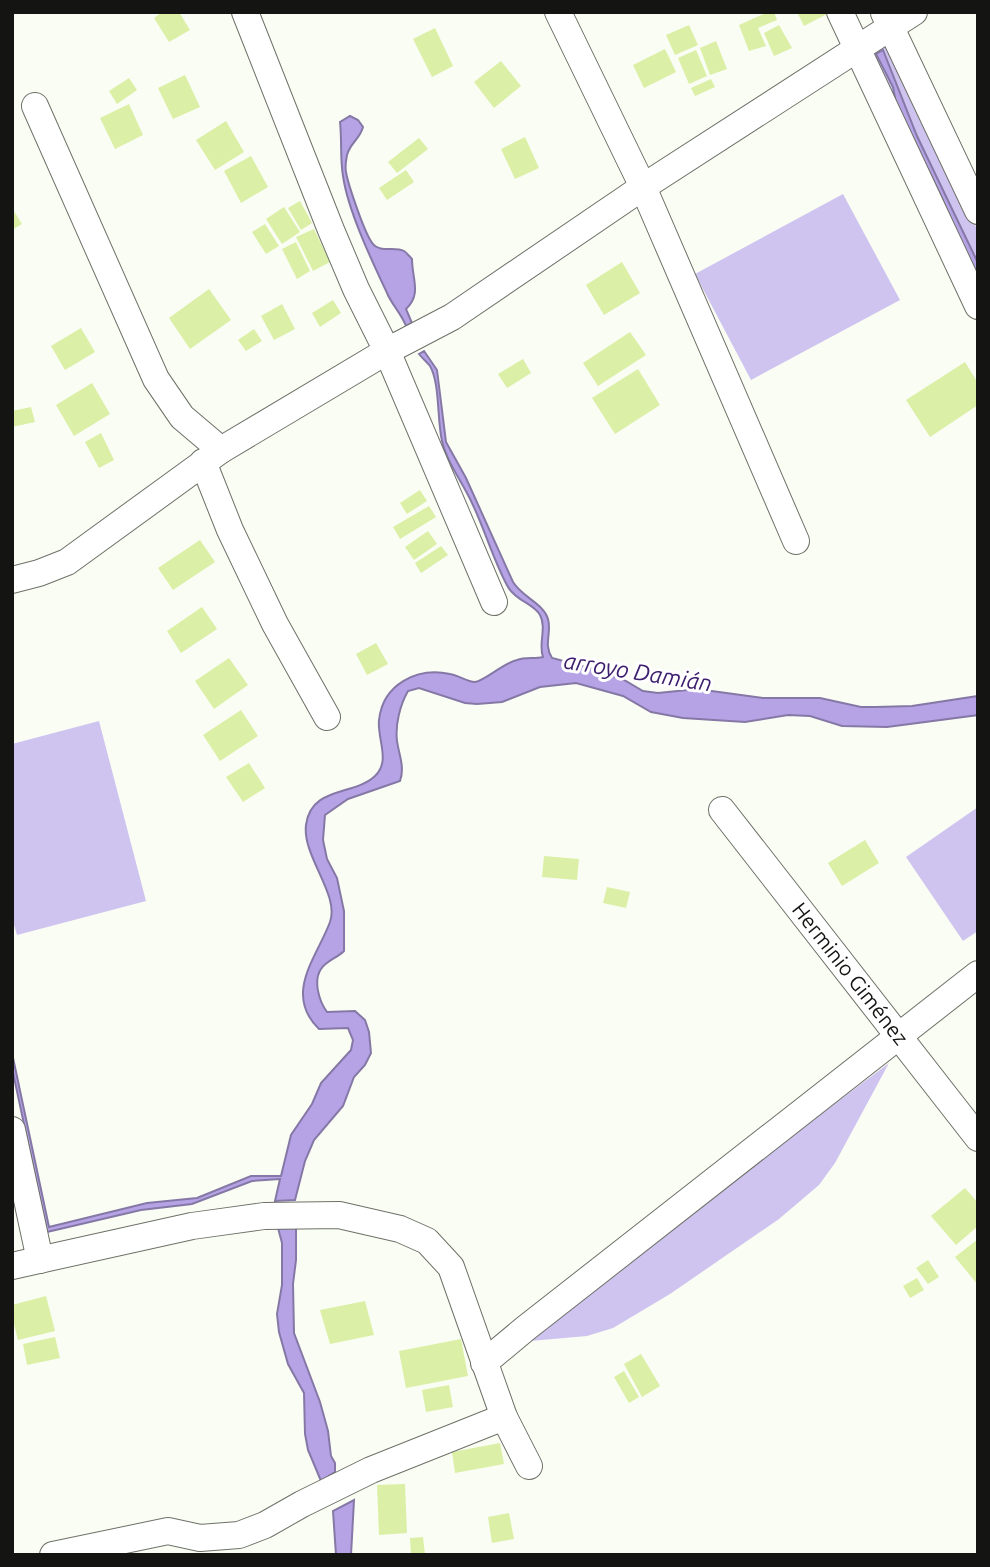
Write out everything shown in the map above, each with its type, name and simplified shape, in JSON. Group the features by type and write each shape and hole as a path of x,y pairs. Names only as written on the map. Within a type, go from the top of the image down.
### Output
{"street":[{"path":"245,12 331,230 387,351 494,602"},
{"path":"558,12 643,187 796,541"},
{"path":"840,12 978,306"},
{"path":"12,580 67,562 212,456 387,351 452,317 643,187 857,49 888,20 914,12"},
{"path":"888,20 978,211"},
{"path":"35,106 156,379 212,456 230,530 275,624 327,717"},
{"name":"Herminio Giménez","path":"722,810 978,1138"},
{"path":"484,1363 978,974"},
{"path":"12,1130 40,1260"},
{"path":"12,1266 192,1226 264,1216 339,1215 400,1229 428,1241 450,1267 504,1417 529,1466"},
{"path":"53,1555 117,1547 168,1531 200,1538 239,1535 265,1525 371,1470 504,1417"}],"shaded area":[{"path":"886,46 893,51 978,231 978,302 865,58"},
{"path":"883,50 917,136 978,263 978,280 896,103 893,87 876,54"},
{"path":"350,116 358,120 363,127 348,151 346,170 366,231 376,247 400,250 412,259 415,292 406,309 412,323 406,326 368,251 346,190 342,170 340,122"},
{"path":"843,194 900,300 751,380 695,274"},
{"path":"424,351 437,370 446,442 466,478 513,582 546,614 549,624 548,648 552,658 594,669 624,680 643,691 658,693 697,689 763,698 820,698 861,707 912,706 978,696 978,715 887,727 842,726 810,716 788,715 745,722 683,718 651,712 623,696 576,683 540,687 502,702 477,704 465,703 419,688 408,691 400,709 397,728 402,766 400,781 348,799 325,815 323,840 327,859 337,878 344,911 344,951 321,969 317,979 318,991 327,1012 355,1011 365,1020 371,1053 354,1077 343,1106 314,1140 305,1161 295,1200 275,1201 280,1179 252,1181 192,1204 141,1210 47,1232 12,1068 12,1053 49,1227 147,1203 197,1198 251,1176 281,1176 291,1135 312,1104 321,1083 351,1050 353,1040 348,1028 319,1029 309,1016 304,1002 306,976 330,922 332,911 306,837 310,813 324,798 366,782 380,770 383,757 379,720 382,707 387,697 404,681 414,676 438,672 475,682 512,662 543,657 543,625 540,615 515,596 508,587 472,503 444,449 433,373 419,354"},
{"path":"99,721 146,901 17,935 12,918 12,744"},
{"path":"978,807 978,931 963,941 906,857"},
{"path":"889,1063 835,1163 819,1185 779,1219 670,1294 613,1328 587,1336 530,1341 535,1329"},
{"path":"278,1228 296,1228 294,1333 320,1402 331,1456 335,1463 335,1472 321,1481 308,1450 304,1393 288,1364 279,1332 277,1314 282,1285 282,1243"},
{"path":"354,1500 351,1555 336,1555 333,1511"}],"building":[{"path":"162,12 179,12 190,30 169,42 154,18"},
{"path":"774,12 777,20 758,28 766,46 749,51 739,25"},
{"path":"797,12 831,12 804,26"},
{"path":"689,25 698,45 675,55 666,35"},
{"path":"779,25 792,48 774,56 764,33"},
{"path":"435,28 453,66 432,77 413,39"},
{"path":"716,41 727,69 710,75 700,48"},
{"path":"665,49 676,72 644,88 633,65"},
{"path":"696,50 707,76 689,84 678,58"},
{"path":"501,61 521,86 494,108 474,82"},
{"path":"185,75 200,107 173,119 158,88"},
{"path":"129,78 137,90 117,104 109,91"},
{"path":"711,79 715,87 695,96 691,88"},
{"path":"129,104 143,135 115,149 100,118"},
{"path":"226,121 244,152 215,170 196,140"},
{"path":"525,137 539,168 515,179 501,149"},
{"path":"419,138 428,149 397,173 388,162"},
{"path":"251,156 268,187 241,203 224,171"},
{"path":"406,170 414,182 387,200 379,188"},
{"path":"300,201 312,223 301,230 288,208"},
{"path":"284,207 300,232 282,244 266,219"},
{"path":"12,208 22,224 12,230"},
{"path":"265,224 279,246 266,254 252,232"},
{"path":"314,229 330,262 313,271 296,237"},
{"path":"296,242 310,271 297,279 282,249"},
{"path":"622,262 640,293 604,315 586,285"},
{"path":"209,289 231,320 190,349 169,318"},
{"path":"333,300 341,313 320,327 312,313"},
{"path":"282,304 295,329 274,340 261,316"},
{"path":"81,328 95,352 65,370 51,346"},
{"path":"254,329 262,341 246,351 238,340"},
{"path":"630,332 646,355 598,386 583,363"},
{"path":"523,359 531,373 507,388 498,374"},
{"path":"965,362 978,383 978,405 930,437 906,400"},
{"path":"638,369 660,405 615,434 592,398"},
{"path":"92,383 110,414 74,436 56,405"},
{"path":"31,407 35,422 12,427 12,411"},
{"path":"101,433 114,460 99,468 85,442"},
{"path":"420,490 427,501 407,514 400,503"},
{"path":"429,506 436,517 400,539 393,527"},
{"path":"428,531 437,544 414,560 405,547"},
{"path":"200,540 215,562 173,590 158,568"},
{"path":"441,546 448,555 421,573 415,563"},
{"path":"202,607 217,629 181,653 167,631"},
{"path":"376,643 388,664 367,675 356,654"},
{"path":"229,658 248,685 214,709 195,681"},
{"path":"241,710 258,736 220,761 203,735"},
{"path":"249,763 265,788 243,802 226,777"},
{"path":"865,840 879,863 842,886 828,863"},
{"path":"544,856 579,859 577,880 542,877"},
{"path":"607,887 630,892 626,908 603,903"},
{"path":"965,1188 978,1203 978,1226 956,1245 931,1216"},
{"path":"978,1239 978,1285 955,1257"},
{"path":"928,1260 939,1277 928,1284 916,1268"},
{"path":"917,1278 924,1290 910,1298 903,1286"},
{"path":"46,1296 55,1331 18,1340 12,1305"},
{"path":"365,1301 374,1335 330,1344 320,1310"},
{"path":"55,1337 60,1358 27,1365 23,1344"},
{"path":"461,1339 468,1376 406,1388 399,1351"},
{"path":"641,1354 660,1386 642,1397 624,1364"},
{"path":"624,1371 639,1397 629,1403 614,1377"},
{"path":"449,1385 453,1407 426,1412 422,1390"},
{"path":"500,1443 504,1464 455,1473 452,1452"},
{"path":"405,1484 407,1533 379,1535 377,1485"},
{"path":"509,1513 514,1539 492,1543 488,1517"},
{"path":"423,1537 425,1555 411,1555 410,1538"}],"water label":[{"name":"arroyo Damián","path":"638,672"}]}
